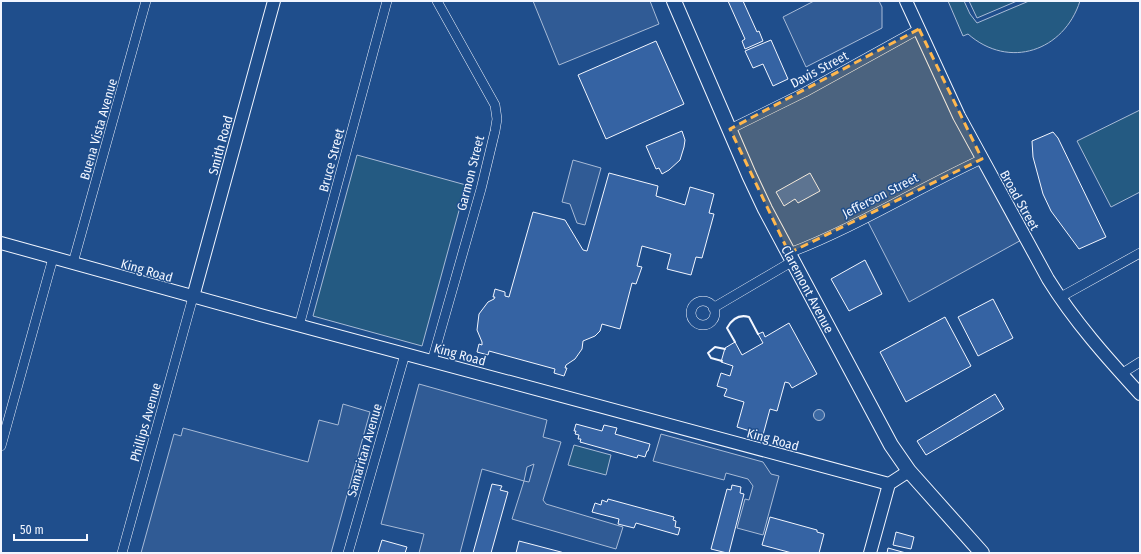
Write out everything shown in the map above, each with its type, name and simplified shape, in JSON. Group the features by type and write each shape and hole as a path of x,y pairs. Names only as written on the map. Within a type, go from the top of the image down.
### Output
{"main road":[{"name":"Claremont Avenue","path":"674,1 749,175 891,444 909,471 982,553"}],"street":[{"name":"Buena Vista Avenue","path":"73,263 146,1"},
{"name":"Smith Road","path":"193,297 274,1"},
{"name":"Bruce Street","path":"300,326 388,1"},
{"name":"Garmon Street","path":"432,361 481,187 497,119 495,105 437,1"},
{"name":"Broad Street","path":"906,1 948,95 1033,253 1060,298 1079,325 1140,394"},
{"name":"Davis Street","path":"730,129 805,92 919,29"},
{"name":"Jefferson Street","path":"713,308 791,257 934,182 982,159"},
{"name":"King Road","path":"1,243 193,297 890,484"},
{"path":"1060,298 1140,253"},
{"path":"1,446 53,258"},
{"name":"Phillips Avenue","path":"122,553 193,297"},
{"name":"Samaritan Avenue","path":"348,553 405,354"},
{"path":"1121,374 1140,362"},
{"path":"870,553 890,484 909,471"}],"highlighted area":[{"path":"919,29 982,159 789,253 730,129"}],"shaded area":[{"path":"533,1 650,1 659,24 559,65"},
{"path":"814,1 879,1 882,7 882,28 806,67 783,17"},
{"path":"948,1 964,1 970,14 977,23 1029,1 1080,1 1072,18 1062,32 1048,43 1033,50 1017,53 1001,51 984,45 968,34 963,36"},
{"path":"969,1 1017,1 977,18"},
{"path":"1140,110 1140,192 1111,207 1077,141"},
{"path":"357,155 466,185 422,346 313,316"},
{"path":"982,159 1025,238 909,302 866,218"},
{"path":"573,160 601,168 585,225 577,223 570,204 562,202"},
{"path":"419,384 547,420 543,437 561,442 543,500 546,504 623,527 616,549 512,519 524,481 482,469 460,553 419,553 424,534 381,524","holes":["534,464 529,482 524,481 527,467"]},
{"path":"343,404 370,412 331,553 141,553 174,434 181,436 183,428 308,462 319,420 338,425"},
{"path":"819,409 823,411 825,415 823,419 819,421 815,419 813,415 815,411"},
{"path":"661,434 763,462 771,474 779,476 763,535 737,528 745,499 749,500 753,486 748,479 726,473 724,480 653,461"},
{"path":"574,445 611,455 606,475 568,465"}],"building":[{"path":"728,1 743,1 757,32 759,31 763,41 745,49 742,41 745,39"},
{"path":"771,40 788,79 773,86 763,64 753,68 745,51"},
{"path":"656,41 684,104 606,139 578,75"},
{"path":"682,131 685,140 680,160 662,174 659,168 656,169 646,146"},
{"path":"1053,132 1058,138 1106,237 1079,249 1051,211 1043,194 1033,157 1032,141"},
{"path":"609,173 658,186 656,196 685,205 690,187 714,194 709,213 714,214 702,258 696,257 691,275 667,269 671,254 642,246 637,266 642,267 636,284 632,283 620,329 602,324 600,331 595,336 583,341 582,349 575,359 566,365 565,368 567,368 564,376 554,373 555,369 489,351 488,355 477,352 479,344 482,345 477,330 479,314 488,302 494,299 495,289 505,292 505,296 509,297 533,212 565,220 583,250 587,251"},
{"path":"810,173 820,191 798,203 795,199 784,206 776,192"},
{"path":"865,260 882,294 849,311 831,279"},
{"path":"993,299 1013,338 978,356 958,317"},
{"path":"945,317 971,366 906,402 880,352"},
{"path":"789,323 817,374 792,388 789,383 785,382 777,411 770,409 763,435 737,427 744,402 724,396 727,389 717,386 721,373 730,376 733,366 721,362 725,348 735,342 742,355 763,343 758,334 763,332 765,337"},
{"path":"995,394 1004,409 926,455 917,441"},
{"path":"576,424 602,431 604,425 617,428 615,434 650,444 648,451 645,457 638,455 637,458 580,442 581,439 578,439 579,435 575,434 576,431 574,431"},
{"path":"492,484 502,486 500,490 508,492 491,553 473,553"},
{"path":"732,485 741,487 740,493 744,494 729,553 727,553 711,549 727,489 731,490"},
{"path":"608,499 674,517 673,520 676,521 675,527 680,528 678,535 636,523 634,528 618,524 619,519 592,512 595,503 601,505 602,500 607,502"},
{"path":"770,517 817,530 817,532 824,534 819,553 792,553 762,545"},
{"path":"896,532 914,537 911,549 893,545"},
{"path":"382,540 407,547 405,553 378,553"},
{"path":"519,541 561,552 564,553 516,553"},
{"path":"888,548 906,553 887,553"}],"wall":[{"path":"735,342 727,328 736,318 742,316 749,317 758,334"},
{"path":"722,361 711,358 708,353 715,347 725,349"}]}
